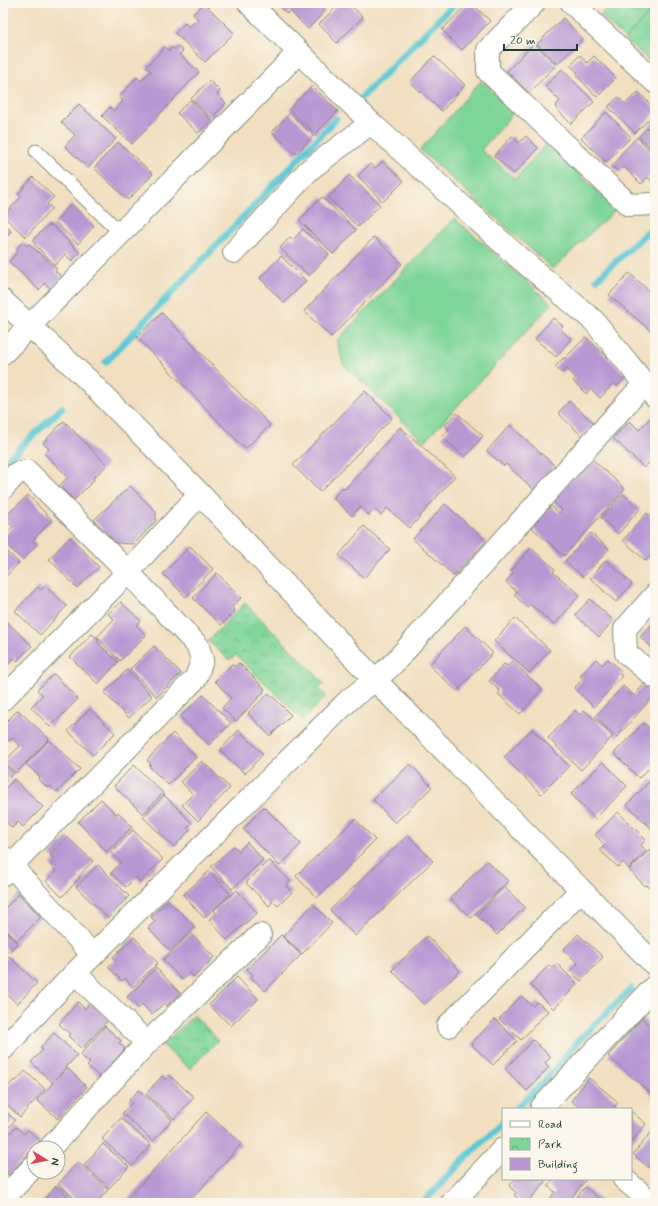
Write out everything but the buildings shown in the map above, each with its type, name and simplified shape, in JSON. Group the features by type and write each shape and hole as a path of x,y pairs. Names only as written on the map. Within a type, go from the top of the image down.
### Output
{"street":[{"path":"3,1049 75,973 350,699 375,680 398,658 650,391 594,321 517,256 371,123 249,3"},
{"path":"534,3 488,50 488,71 629,205 655,204"},
{"path":"572,3 655,82"},
{"path":"3,353 299,52"},
{"path":"234,252 309,170 371,123"},
{"path":"3,301 86,379 200,494 375,680 655,965"},
{"path":"3,488 17,473 27,471 128,572 198,646 202,660 196,678 6,866 93,955"},
{"path":"3,699 128,572 200,494"},
{"path":"655,595 625,629 626,653 655,677"},
{"path":"448,1026 581,890"},
{"path":"57,1140 147,1043 260,935"},
{"path":"75,973 147,1043"},
{"path":"542,1108 655,986"},
{"path":"452,1203 502,1150"},
{"path":"3,1199 26,1175"},
{"path":"625,1180 652,1203"}],"lane":[{"path":"36,151 121,233"}],"green space":[{"path":"612,3 655,3 655,7 625,39 600,15"},
{"path":"655,7 655,66 625,39"},
{"path":"481,81 514,112 481,150 515,179 547,143 616,209 553,269 420,150"},
{"path":"454,218 552,304 424,442 343,364 337,341"},
{"path":"245,603 324,683 318,688 326,696 303,720 236,655 229,660 208,641"},
{"path":"194,1015 218,1040 190,1069 162,1045"}],"waterway":[{"path":"362,97 455,3"},
{"path":"106,362 336,119"},
{"path":"597,279 655,225"},
{"path":"3,464 62,408"},
{"path":"517,1108 543,1083 578,1041 631,989"},
{"path":"423,1203 461,1162 502,1123"}]}
